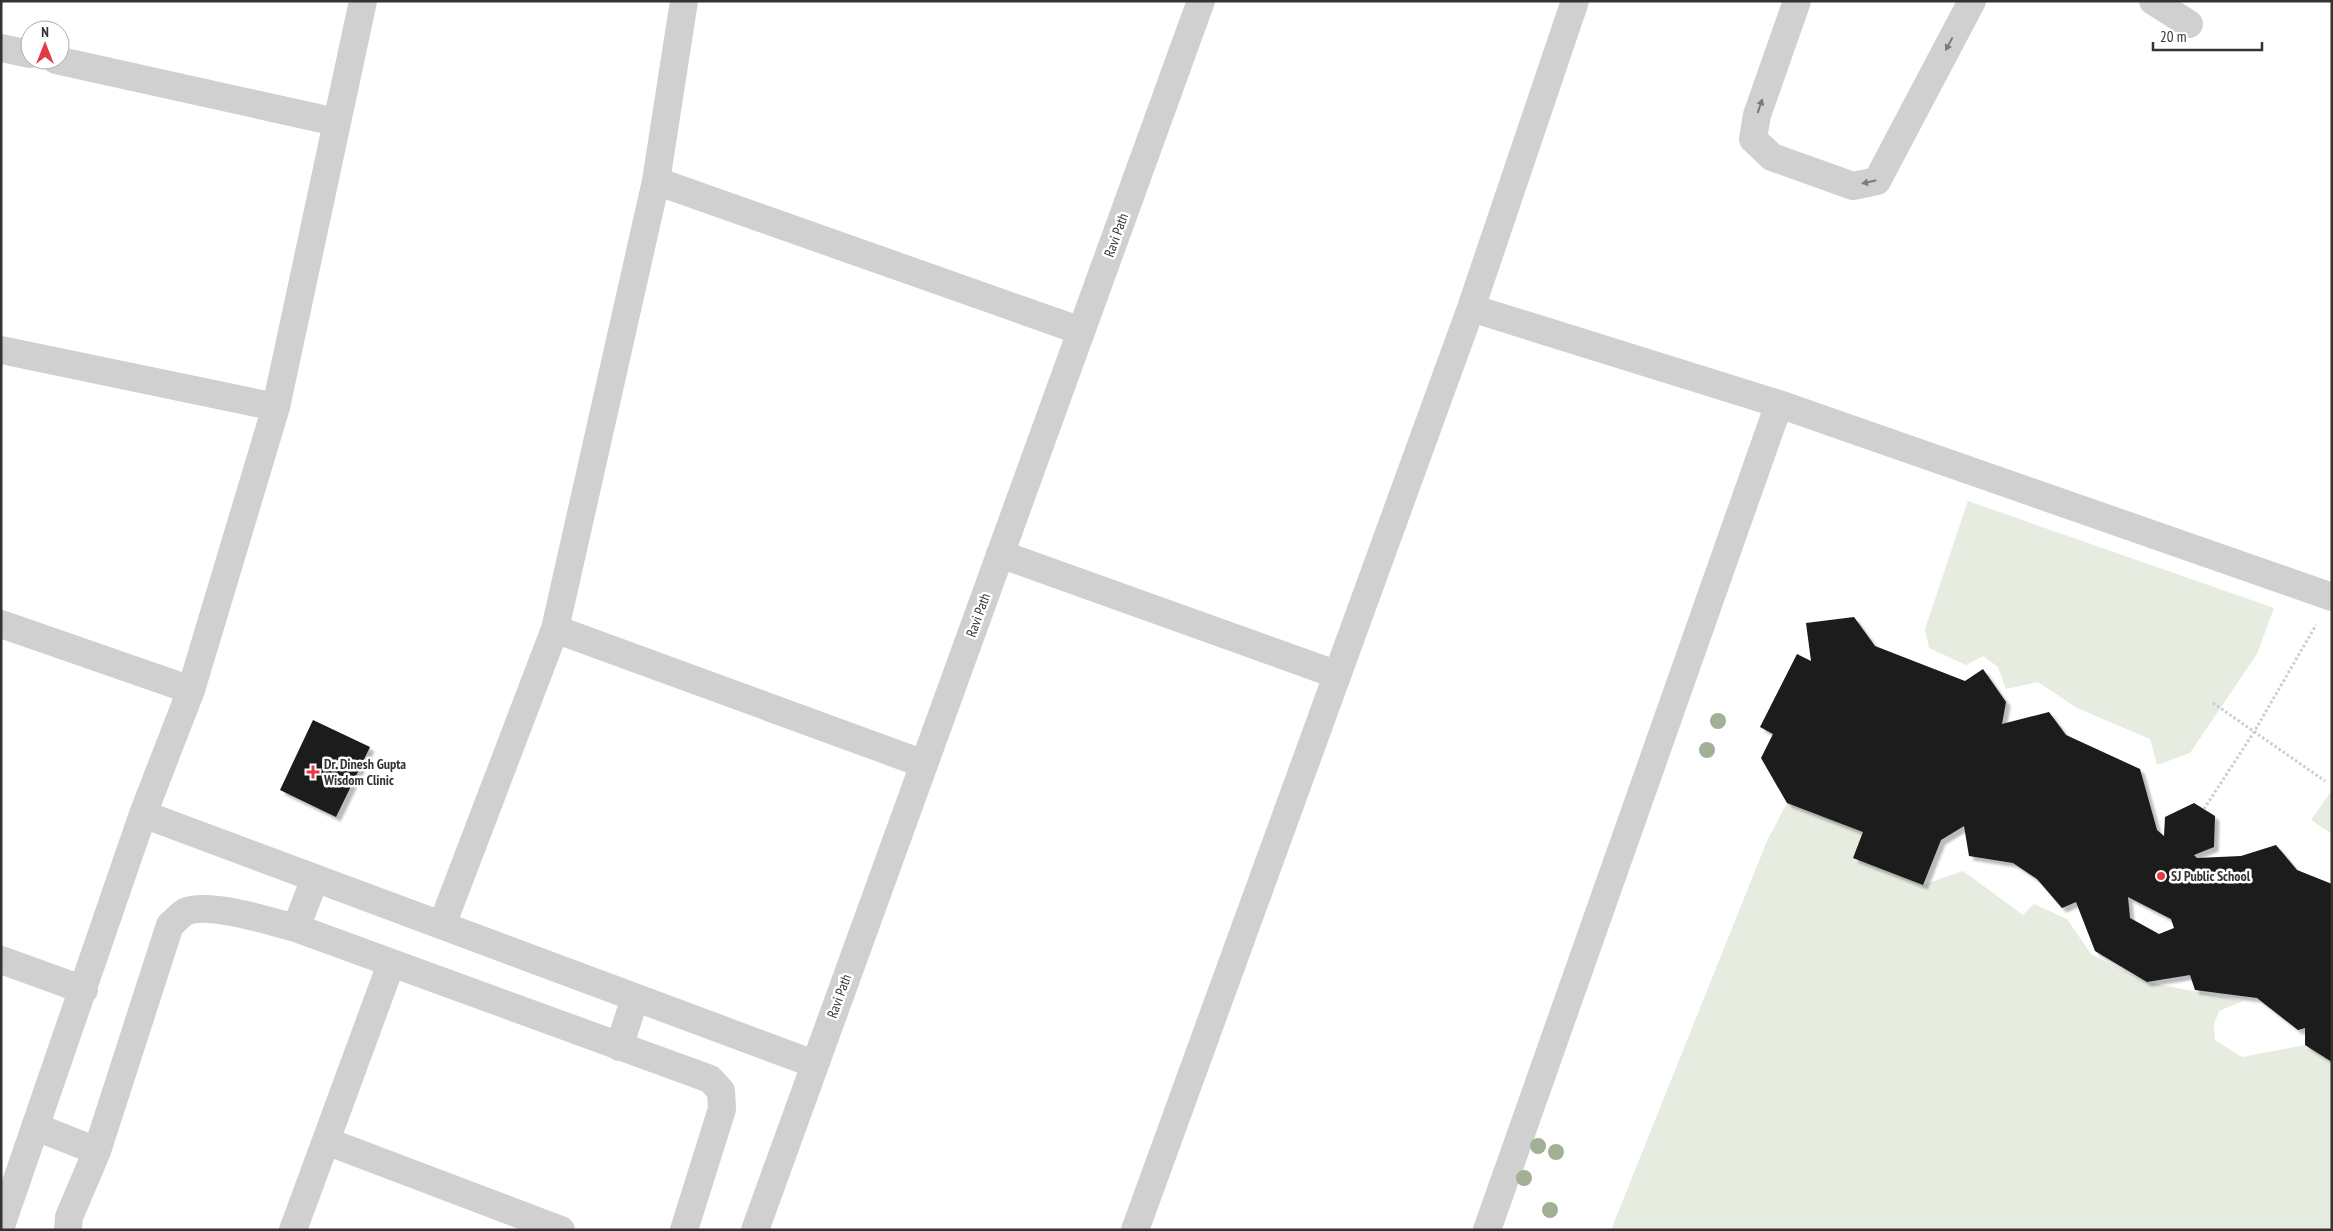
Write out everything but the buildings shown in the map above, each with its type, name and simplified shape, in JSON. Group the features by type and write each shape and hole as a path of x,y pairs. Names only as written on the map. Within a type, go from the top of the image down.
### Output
{"street":[{"path":"1,1226 84,990 143,814 191,690 276,407 363,1"},
{"path":"442,925 555,629 656,181 684,1"},
{"name":"Ravi Path","path":"755,1230 1201,1"},
{"path":"1135,1230 1335,674 1471,308 1574,1"},
{"path":"1797,1 1757,115 1753,139 1772,157 1853,186 1877,181 1972,1"},
{"path":"2153,1 2189,24"},
{"path":"1,48 20,52"},
{"path":"70,63 336,122"},
{"path":"656,181 1081,331"},
{"path":"1471,308 1778,404 2332,596"},
{"path":"1,350 276,407"},
{"path":"1487,1230 1778,404"},
{"path":"1000,554 1335,674"},
{"path":"1,624 191,690"},
{"path":"555,629 924,764"},
{"path":"143,814 814,1064"},
{"path":"296,928 315,878"},
{"path":"68,1230 69,1217 97,1151 170,925 186,912 205,909 239,913 296,928 390,964 710,1078 721,1091 722,1109 684,1230"},
{"path":"1,960 84,990"},
{"path":"293,1230 390,964"},
{"path":"619,1046 635,998"},
{"path":"36,1127 97,1151"},
{"path":"326,1141 560,1230"}],"path":[{"path":"2204,809 2254,732 2318,622"},
{"path":"2213,703 2324,781"}],"shaded area":[{"path":"1968,501 2274,608 2257,654 2190,753 2157,765 2150,739 2077,708 2038,682 2006,689 1998,667 1983,656 1966,665 1929,648 1925,629"},
{"path":"2332,790 2332,834 2311,820"},
{"path":"1787,803 1863,832 1853,858 1923,885 1963,871 2023,915 2034,904 2067,919 2091,954 2147,982 2243,1001 2219,1011 2214,1024 2215,1040 2242,1057 2305,1045 2332,1062 2332,1230 1611,1230 1767,841"}],"place":[{"name":"Dr. Dinesh Gupta Wisdom Clinic","path":"313,772"},
{"name":"SJ Public School","path":"2161,876"}]}
